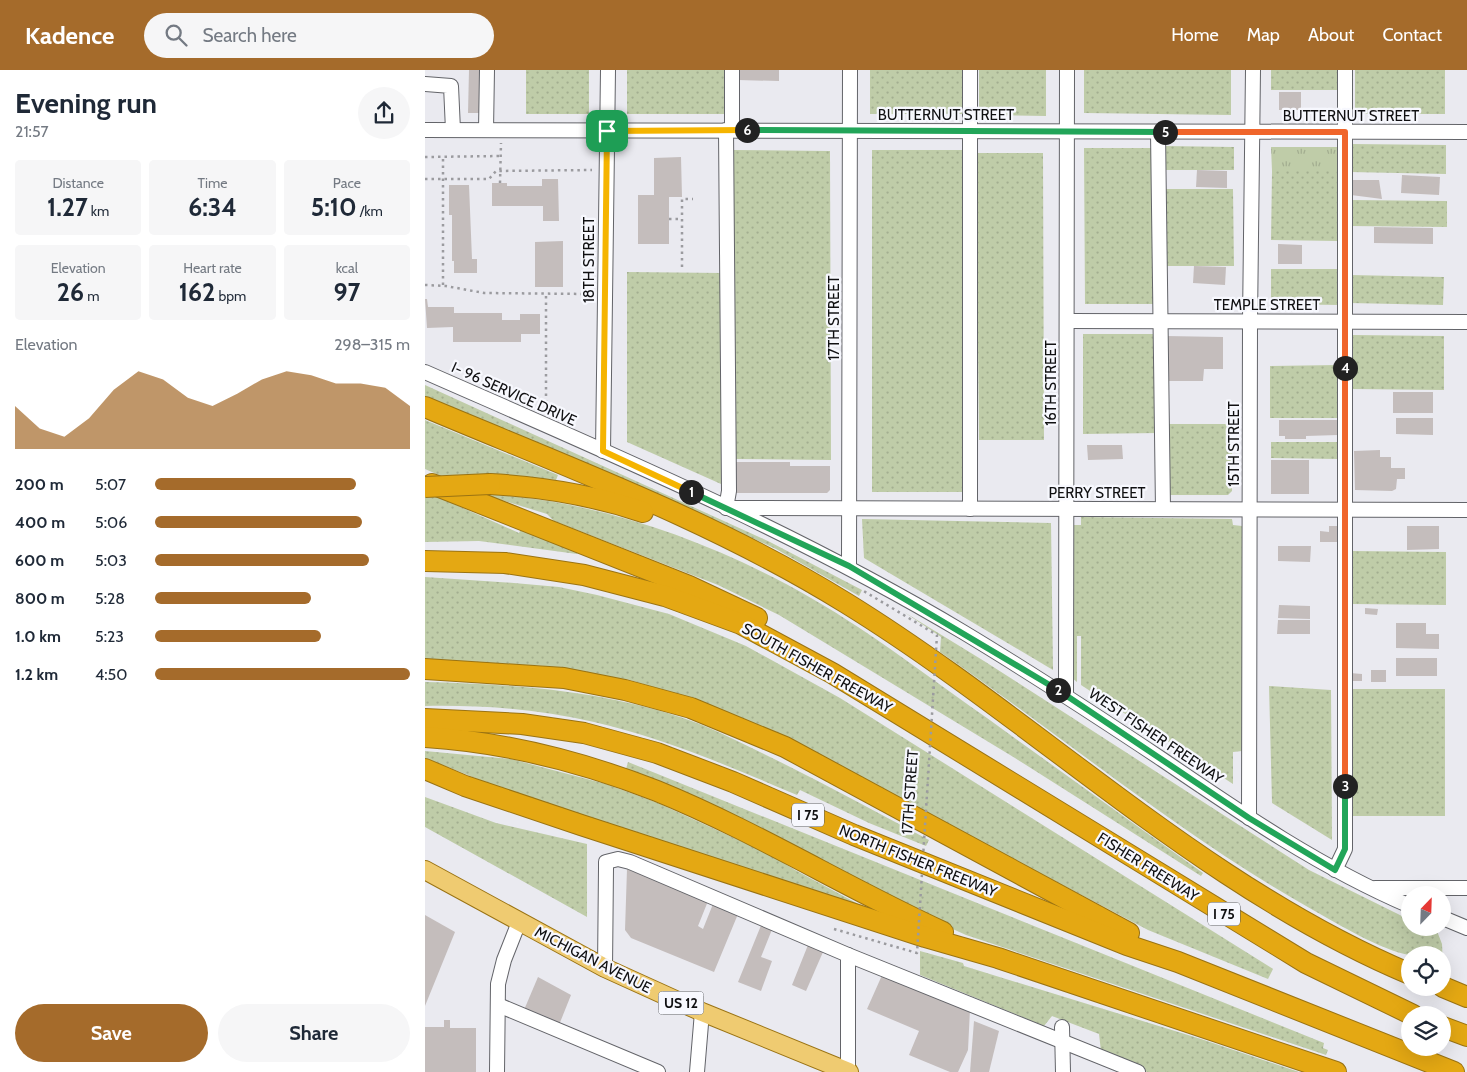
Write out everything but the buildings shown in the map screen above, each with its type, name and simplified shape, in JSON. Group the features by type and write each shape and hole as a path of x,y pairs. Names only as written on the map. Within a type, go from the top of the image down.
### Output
{"highway":[{"path":"425,407 721,534 846,603 905,642 1221,870 1326,933 1401,970"},
{"path":"425,481 462,498 689,586 778,630 980,753 1042,801"},
{"path":"425,487 490,484 538,487 578,493 663,519 771,561"},
{"name":"SOUTH FISHER FREEWAY","path":"425,561 505,564 584,575 648,591 741,624 792,650 1042,801"},
{"path":"425,669 564,678 625,690 691,708 785,747 1131,934 1177,962"},
{"name":"NORTH FISHER FREEWAY","path":"425,719 480,720 531,725 584,734 657,753 733,782 854,835 1118,942 1177,962"},
{"path":"425,737 501,746 595,770 635,783 710,816 897,910 998,958"},
{"path":"428,770 465,786 581,825 925,938 998,958 1336,1072"},
{"name":"FISHER FREEWAY","path":"1042,801 1306,963 1401,1009"},
{"name":"I 75","path":"1177,962 1454,1072"},
{"path":"1451,990 1467,997"},
{"path":"1451,1030 1467,1036"}],"main road":[{"name":"MICHIGAN AVENUE","path":"425,870 605,968 702,1012 849,1072"}],"street":[{"path":"486,130 487,70"},
{"name":"18TH STREET","path":"603,451 608,70"},
{"path":"726,508 729,491 729,130 732,70"},
{"name":"17TH STREET","path":"849,566 850,70"},
{"path":"969,509 971,70"},
{"name":"16TH STREET","path":"1066,695 1067,70"},
{"name":"15TH STREET","path":"1249,818 1250,321 1253,70"},
{"path":"1335,870 1345,849 1345,70"},
{"path":"425,84 451,86 453,130"},
{"name":"BUTTERNUT STREET","path":"425,130 1467,132"},
{"path":"1159,132 1163,509"},
{"name":"TEMPLE STREET","path":"1067,321 1467,322"},
{"name":"I- 96 SERVICE DRIVE","path":"425,372 726,508"},
{"name":"PERRY STREET","path":"726,508 1467,510"},
{"name":"WEST FISHER FREEWAY","path":"726,508 849,566 1066,695 1249,818 1335,870 1368,888 1401,902"},
{"path":"605,968 605,868 607,862 612,860 630,862 1063,1044 1138,1072"},
{"path":"1368,888 1467,888"},
{"path":"1451,921 1467,928"},
{"path":"497,1072 498,984 504,960 519,922"},
{"path":"848,955 849,1072"},
{"path":"497,1004 657,1072"},
{"path":"697,1072 702,1012"},
{"path":"1063,1027 1063,1072"}],"path":[{"path":"500,183 501,143"},
{"path":"425,157 500,156"},
{"path":"443,157 443,286"},
{"path":"425,179 489,180 496,171 591,170"},
{"path":"682,267 683,199 693,199"},
{"path":"669,219 682,219"},
{"path":"425,285 484,293 588,294"},
{"path":"546,295 546,409"},
{"name":"17TH STREET","path":"834,929 917,952 937,635 862,590"}],"green space":[{"path":"526,70 589,70 589,114 526,114"},
{"path":"627,70 727,70 727,114 627,114"},
{"path":"870,70 966,70 966,114 870,114"},
{"path":"979,70 1046,70 1046,116 979,115"},
{"path":"1084,70 1231,70 1231,115 1084,113"},
{"path":"1271,70 1339,70 1339,90 1271,90"},
{"path":"1355,70 1445,70 1445,114 1355,114"},
{"path":"1351,144 1446,145 1446,174 1350,172"},
{"path":"1163,146 1234,147 1234,170 1163,170"},
{"path":"1271,147 1338,147 1338,171 1272,171"},
{"path":"1084,148 1154,148 1155,304 1085,304"},
{"path":"733,150 830,151 831,460 736,459"},
{"path":"872,150 964,150 965,492 872,492"},
{"path":"976,153 1043,153 1044,440 979,440"},
{"path":"1272,171 1338,171 1337,241 1271,240"},
{"path":"1164,189 1233,189 1234,266 1164,266"},
{"path":"1350,200 1447,201 1447,227 1350,226"},
{"path":"1271,269 1340,269 1339,305 1271,304"},
{"path":"627,272 723,273 721,484 627,442"},
{"path":"1350,275 1444,277 1443,305 1349,303"},
{"path":"1083,334 1159,334 1160,433 1083,434"},
{"path":"1352,335 1444,336 1444,390 1352,389"},
{"path":"1338,365 1338,418 1270,418 1270,366"},
{"path":"425,385 770,542 862,590 859,596 776,549 739,532 425,398"},
{"path":"425,420 558,475 556,480 484,475 441,476 425,469"},
{"path":"1166,424 1232,424 1232,491 1228,495 1166,495"},
{"path":"1271,442 1338,442 1338,459 1271,458"},
{"path":"482,494 531,498 580,507 630,520 726,555 772,577 858,627 1203,873 1201,876 1015,758 779,615 718,585 554,521 547,514"},
{"path":"436,496 519,533 522,527 579,550 577,554 479,541 425,542 425,497"},
{"path":"1081,517 1232,519 1233,525 1242,526 1242,751 1233,752 1233,784 1081,685 1081,636 1077,636 1077,682 1072,678 1072,525 1081,525"},
{"path":"862,519 1051,523 1053,670 864,558"},
{"path":"1351,551 1446,552 1446,605 1351,604"},
{"path":"425,577 559,587 597,595 669,614 746,646 840,698 1273,969 1268,979 1148,930 901,800 703,702 630,680 545,666 425,660"},
{"path":"904,612 984,661 1309,870 1401,916 1401,936 1439,936 1442,946 1401,946 1401,953 1386,948 1347,929 1264,881 1123,785 940,652 941,637"},
{"path":"425,682 554,690 618,700 680,717 714,730 790,767 929,840 926,846 869,823 800,790 797,795 672,745 594,722 531,711 489,707 425,706"},
{"path":"1269,686 1331,690 1332,840 1272,803"},
{"path":"1352,689 1445,689 1445,816 1352,816"},
{"path":"425,751 511,759 606,784 658,803 769,854 862,906 860,911 513,793 425,758"},
{"path":"628,762 1324,1043 1323,1048 1328,1050 1326,1055 966,935 712,808 626,769"},
{"path":"425,797 496,823 587,844 587,917 425,827"},
{"path":"920,951 963,963 964,966 1201,1039 1299,1072 1147,1072 1101,1051 1099,1034 1052,1016 1044,1026 920,975"}],"route":[{"path":"607,131 1345,132 1345,849 1335,870 1249,818 1066,695 865,575 603,451 607,131"}]}
